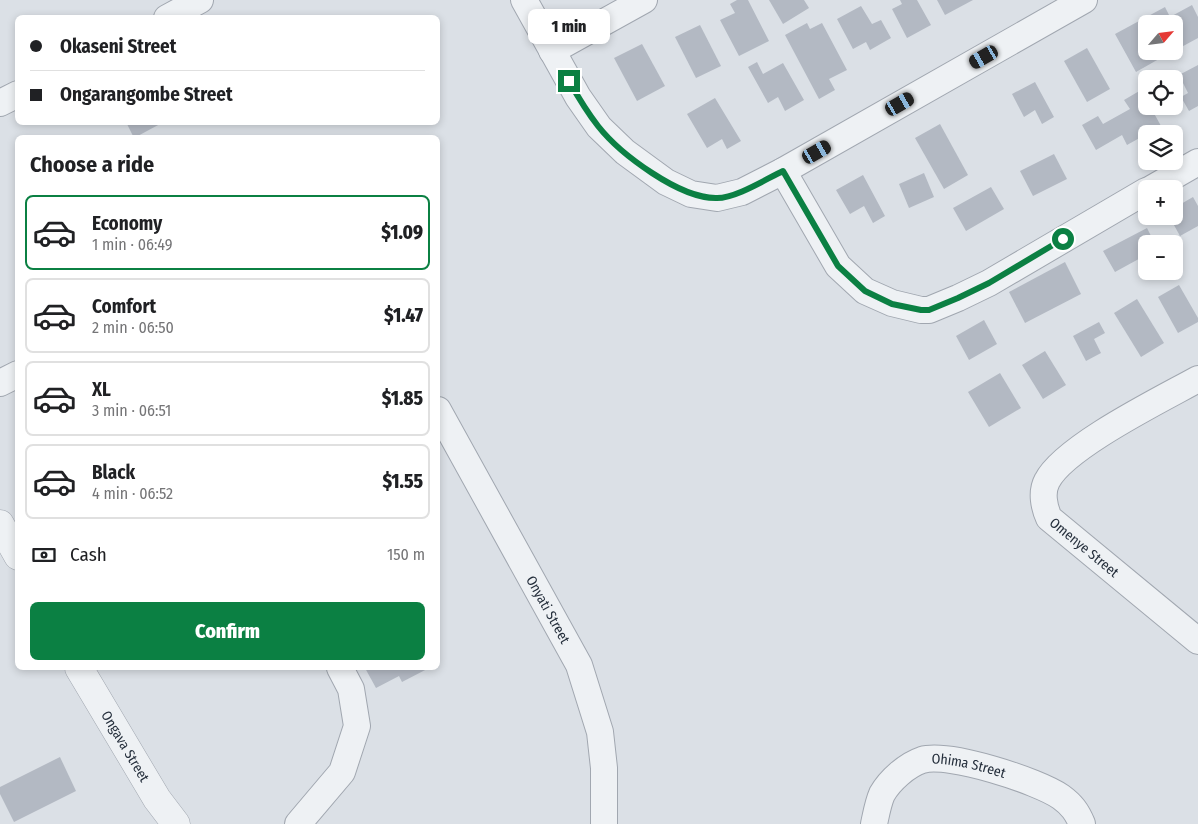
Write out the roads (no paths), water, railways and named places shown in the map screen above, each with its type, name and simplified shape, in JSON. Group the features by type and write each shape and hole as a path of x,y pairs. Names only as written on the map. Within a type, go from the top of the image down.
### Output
{"street":[{"path":"172,15 200,0"},
{"path":"524,0 578,96 599,127 625,152 666,182 691,194 717,198 742,192 783,171 1084,0"},
{"path":"552,51 644,0"},
{"path":"0,103 15,96"},
{"path":"1167,180 1198,162"},
{"path":"783,171 838,266 865,291 892,304 921,310 929,310 989,283 1138,197"},
{"path":"0,383 15,376"},
{"name":"Omenye Street","path":"1195,634 1049,518 1045,511 1044,491 1046,482 1051,475 1072,453 1198,379"},
{"name":"Onyati Street","path":"440,414 579,665 600,732 604,768 604,824"},
{"path":"0,524 15,551"},
{"name":"Ongava Street","path":"80,670 157,799 176,824"},
{"path":"298,824 342,772 356,726 351,689 341,670"},
{"name":"Ohima Street","path":"874,824 882,795 893,780 922,760 937,758 978,766 1025,780 1060,796 1075,809 1082,824"}]}
